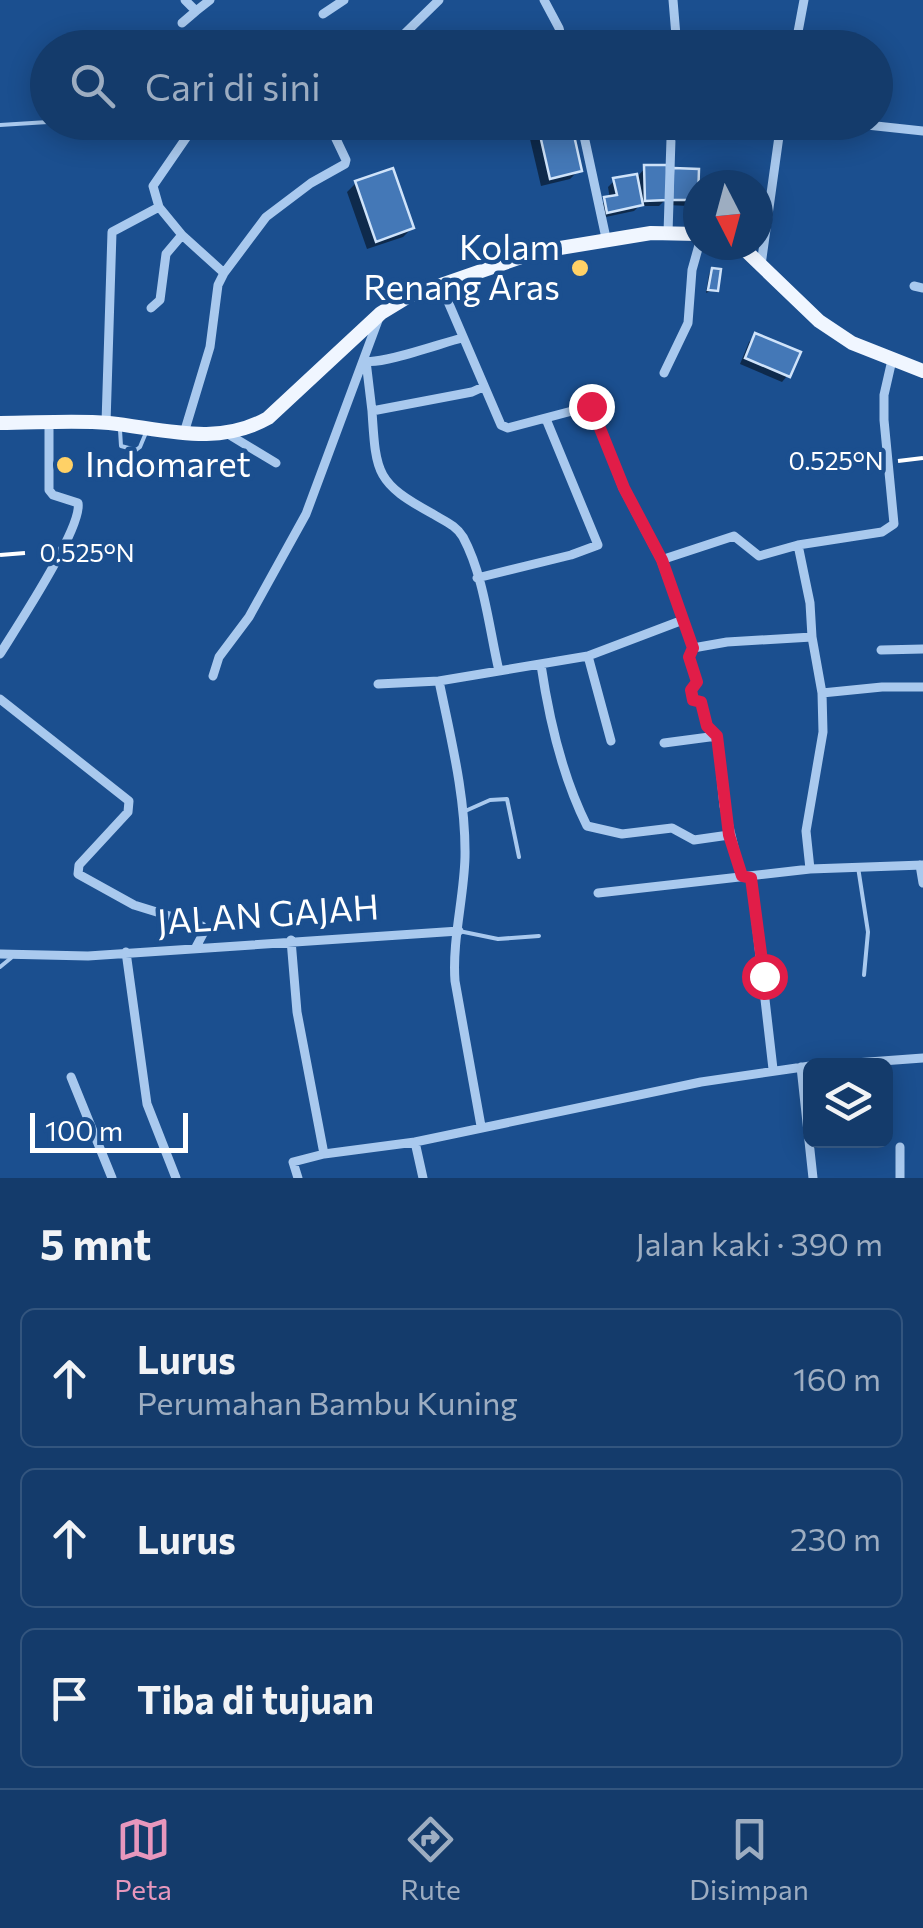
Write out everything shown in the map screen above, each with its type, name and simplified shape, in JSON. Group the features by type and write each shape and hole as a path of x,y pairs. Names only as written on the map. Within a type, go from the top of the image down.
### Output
{"main road":[{"path":"0,423 113,424 184,433 228,434 248,429 268,418 381,312 409,296 536,252 606,238 683,234"},
{"path":"756,260 819,321 852,343 923,371"}],"street":[{"path":"184,0 196,12"},
{"path":"182,23 210,0"},
{"path":"323,14 344,0"},
{"path":"408,30 439,0"},
{"path":"544,0 560,30"},
{"path":"673,0 675,30"},
{"path":"798,30 804,0"},
{"path":"893,128 923,131"},
{"path":"184,140 155,180 158,207 224,273"},
{"path":"184,433 210,347 218,284 266,217 345,164 335,140"},
{"path":"585,140 606,238"},
{"path":"668,233 672,140"},
{"path":"761,265 778,140"},
{"path":"113,424 112,232 158,207"},
{"path":"151,308 160,300 166,254 182,235"},
{"path":"664,373 688,324 694,260"},
{"path":"440,283 501,425 508,428 591,406 624,488 662,560 693,648 812,637"},
{"path":"213,676 218,657 250,617 306,514 381,312"},
{"path":"366,361 377,364 462,338"},
{"path":"662,560 734,536 759,556 798,545 882,532 894,524 884,420 884,395 892,360"},
{"path":"366,361 380,473 406,500 455,527 463,538 499,671"},
{"path":"372,411 472,392 483,386"},
{"path":"476,578 598,546 546,419"},
{"path":"0,654 80,513 78,503 49,490 48,422"},
{"path":"228,434 276,463"},
{"path":"798,545 822,693 823,732 806,831 810,869"},
{"path":"378,684 439,681 588,656 682,620"},
{"path":"882,650 923,649"},
{"path":"588,656 611,741"},
{"path":"540,665 549,718 577,805 588,826 622,834 672,828 694,840 729,835"},
{"path":"439,681 463,812 464,891 454,960 455,981 481,1126"},
{"path":"822,693 882,687 923,688"},
{"path":"0,699 130,801 128,812 79,865 78,874 134,905 202,926 204,932 196,947"},
{"path":"664,743 717,736 729,835 746,877 773,1069"},
{"path":"598,893 810,869 922,865 923,883"},
{"name":"JALAN GAJAH","path":"0,954 88,956 459,931"},
{"path":"291,940 295,1000 324,1154"},
{"path":"126,952 147,1104 176,1178"},
{"path":"893,1060 923,1058"},
{"path":"298,1178 293,1162 324,1154 415,1142 773,1069 803,1066"},
{"path":"71,1078 112,1178"},
{"path":"415,1142 424,1178"},
{"path":"900,1147 900,1178"},
{"path":"812,1148 813,1178"}],"lane":[{"path":"0,125 30,123"},
{"path":"113,424 121,446 127,449 140,447 148,428"},
{"path":"693,648 689,657 697,682 691,690 693,700 701,702 707,726 717,736"},
{"path":"463,812 490,800 507,799 519,857"},
{"path":"858,867 868,932 864,975"},
{"name":"JALAN GAJAH","path":"459,931 498,939 539,936"},
{"path":"0,967 14,954"}],"building":[{"path":"541,140 575,140 582,171 550,179"},
{"path":"644,165 667,165 668,200 645,201"},
{"path":"393,168 414,228 376,242 355,181"},
{"path":"673,168 699,169 683,170 683,200 672,200"},
{"path":"637,174 643,205 607,213 604,197 617,195 613,178"},
{"path":"712,268 721,269 718,291 708,290"},
{"path":"755,333 801,352 790,377 745,358"}],"place":[{"name":"Kolam Renang Aras","path":"580,268"},
{"name":"Indomaret","path":"65,465"}],"route":[{"path":"591,406 624,488 662,560 693,648 689,657 697,682 691,690 693,700 701,702 707,726 717,736 729,835 742,876 751,878 764,976"}]}
